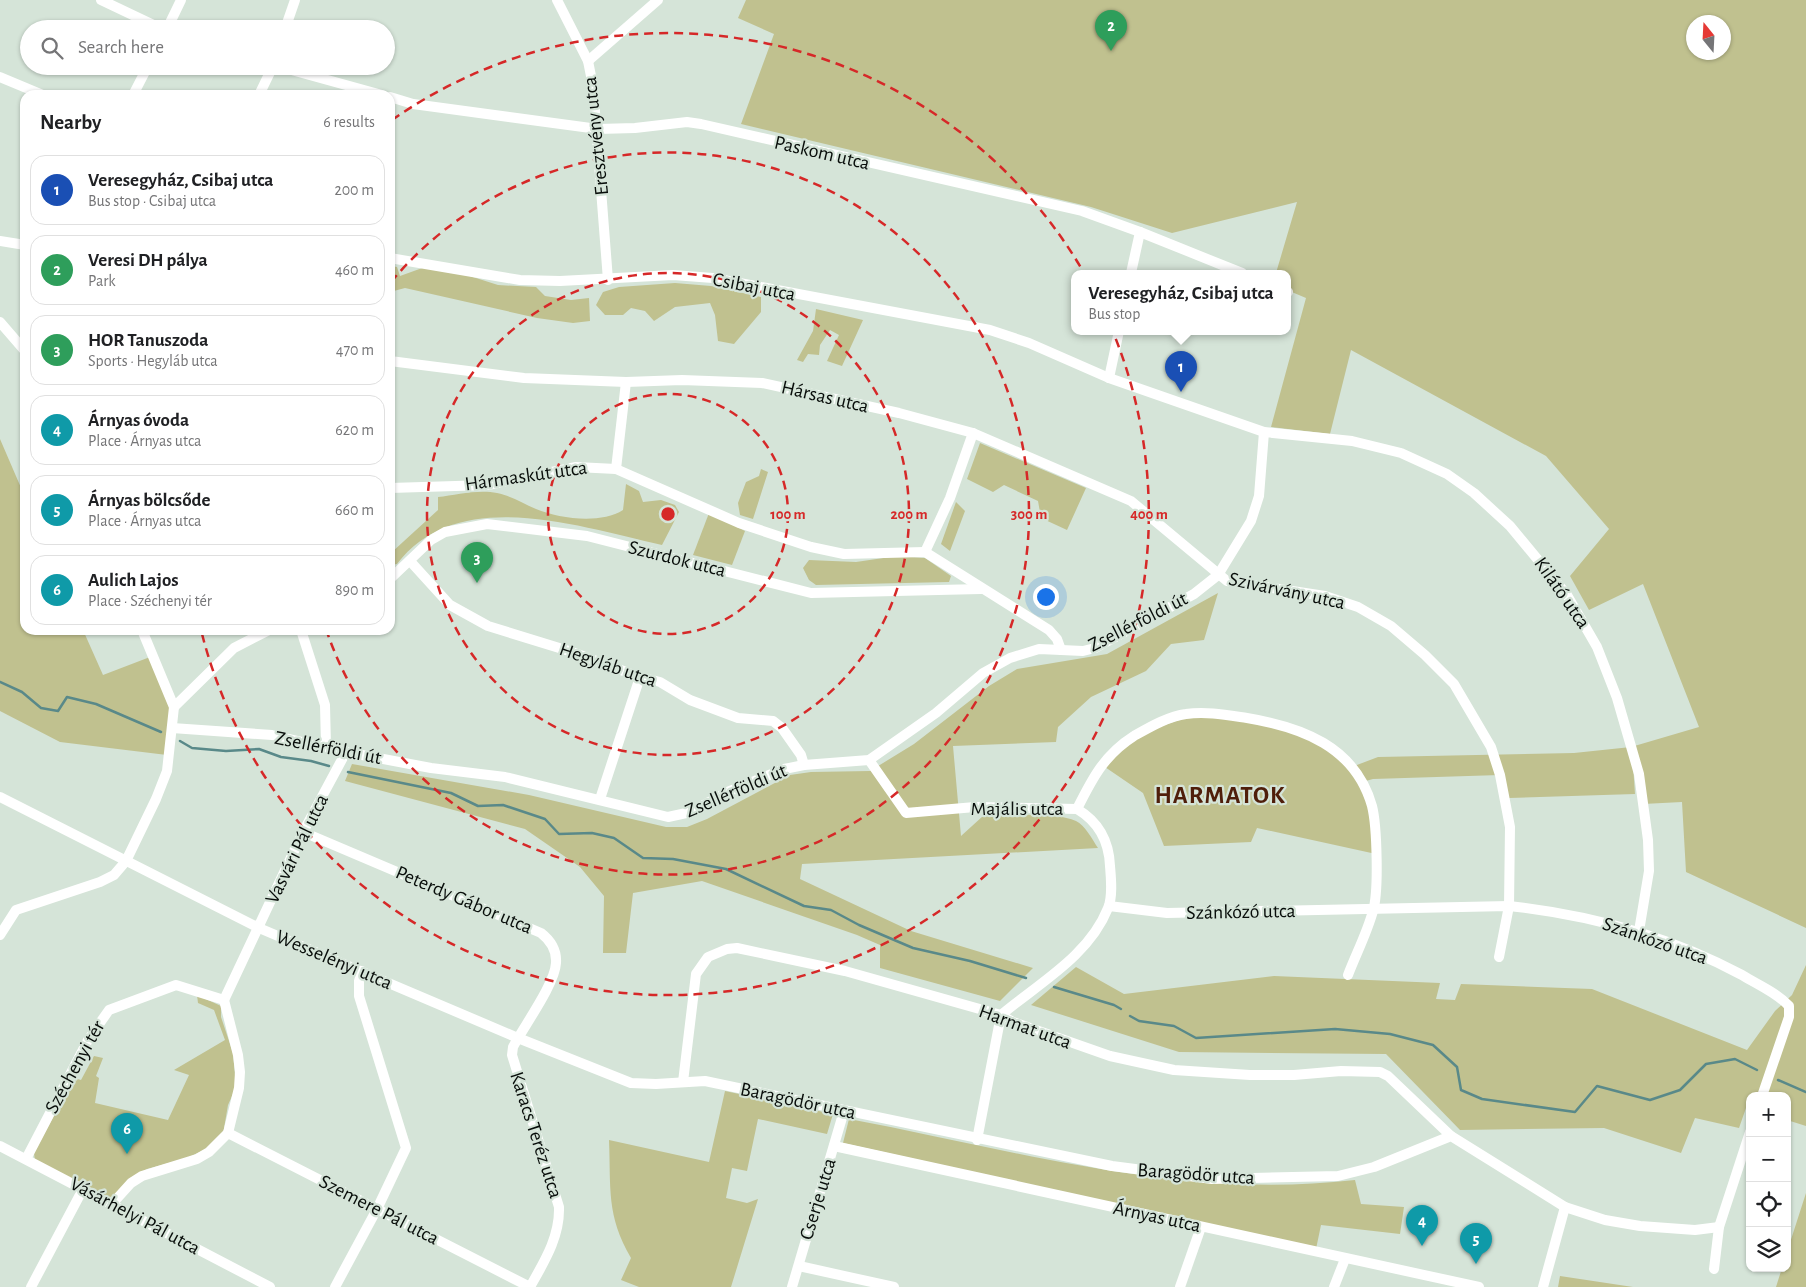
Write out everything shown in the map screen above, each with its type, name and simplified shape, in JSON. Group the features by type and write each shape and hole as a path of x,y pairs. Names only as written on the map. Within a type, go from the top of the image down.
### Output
{"street":[{"path":"101,0 143,20"},
{"path":"171,20 181,0"},
{"path":"289,20 295,0"},
{"name":"Eresztvény utca","path":"557,0 588,61 594,86 608,280"},
{"path":"588,61 658,0"},
{"path":"136,90 143,75"},
{"path":"261,90 268,75"},
{"path":"310,75 364,90"},
{"path":"0,77 31,90"},
{"name":"Paskom utca","path":"395,99 413,104 598,129 635,128 687,122 701,124 1082,211 1235,270"},
{"path":"1132,270 1140,232"},
{"path":"0,241 20,244"},
{"name":"Csibaj utca","path":"395,259 520,280 608,280 673,275 714,278 990,330 1029,344 1109,378 1264,432"},
{"path":"0,322 20,345"},
{"path":"1109,378 1118,335"},
{"name":"Hársas utca","path":"395,362 524,378 626,382 682,380 762,382 973,433 1131,501 1218,575"},
{"path":"616,469 626,382"},
{"name":"Zsellérföldi út","path":"172,728 272,735 346,752 505,777 668,817 681,816 756,779 784,769 804,765 869,760 936,713 983,673 1010,658 1039,649 1083,651 1095,648 1194,594 1218,575 1251,522 1259,496 1264,432"},
{"name":"Kilátó utca","path":"1264,432 1320,436 1379,447 1416,459 1447,474 1474,493 1510,526 1567,595 1597,647 1617,698 1639,774 1648,840 1649,871 1639,931"},
{"path":"973,433 950,498 925,552 981,589 1049,630 1057,639 1061,650"},
{"name":"Hármaskút utca","path":"395,488 488,485 576,467 616,469 739,523 811,547 844,554 925,552"},
{"name":"Szurdok utca","path":"395,574 431,540 445,532 487,524 586,536 811,593 981,589"},
{"name":"Hegyláb utca","path":"410,561 450,604 488,626 660,682 690,700 738,718 773,721 782,728 801,755 804,765"},
{"name":"Szivárvány utca","path":"1218,575 1227,581 1325,596 1358,607 1391,626 1425,655 1454,684 1491,747 1500,775 1510,827 1509,906"},
{"path":"0,935 16,910 100,882 114,875 126,861 163,783 174,707 144,635"},
{"path":"174,707 234,648 259,635"},
{"path":"304,635 325,705 326,746"},
{"path":"600,799 640,677"},
{"path":"1077,810 1088,784 1102,764 1119,748 1133,737 1156,725 1185,714 1223,714 1261,720 1308,733 1322,740 1343,758 1362,782 1371,805 1376,854 1373,910 1348,975"},
{"name":"Vasvári Pál utca","path":"224,1000 303,832 346,752"},
{"name":"Majális utca","path":"869,760 906,813 975,807 1077,810 1088,816 1098,826 1110,855 1109,906"},
{"name":"Wesselényi utca","path":"0,797 259,928 518,1038 631,1083 683,1082"},
{"name":"Peterdy Gábor utca","path":"303,832 541,933 550,940 556,963 552,976 518,1038"},
{"path":"977,1140 1001,1015 1082,950 1109,906"},
{"name":"Szánkózó utca","path":"1109,906 1167,914 1509,906 1554,911 1639,931 1711,958 1779,996 1789,1006 1789,1017 1763,1092"},
{"path":"1498,957 1509,906"},
{"name":"Harmat utca","path":"683,1082 696,974 708,957 727,949 737,948 845,971 1001,1015 1021,1025 1110,1056 1174,1070 1250,1075 1294,1075 1341,1071 1380,1072 1388,1076 1451,1136"},
{"path":"335,1287 377,1209 406,1148 359,996 358,981 362,971"},
{"name":"Széchenyi tér","path":"26,1159 88,1040 109,1010 176,985 224,1000"},
{"path":"112,1204 131,1183 142,1176 197,1159 209,1152 228,1133 239,1088 240,1072 238,1056 224,1000"},
{"name":"Karacs Teréz utca","path":"518,1038 513,1047 513,1063 555,1190 559,1214 550,1250 530,1287"},
{"name":"Baragödör utca","path":"683,1082 706,1081 977,1140 1112,1166 1212,1179 1338,1176 1374,1167 1451,1136"},
{"name":"Cserje utca","path":"792,1287 844,1111"},
{"name":"Szemere Pál utca","path":"228,1133 530,1287"},
{"path":"1451,1136 1565,1207 1605,1220 1640,1226 1695,1230 1719,1227"},
{"path":"1714,1269 1719,1227 1748,1137"},
{"name":"Vásárhelyi Pál utca","path":"0,1146 270,1287"},
{"name":"Árnyas utca","path":"834,1146 1480,1287"},
{"path":"31,1287 83,1189"},
{"path":"1543,1287 1565,1207"},
{"path":"1180,1287 1201,1227"},
{"path":"1334,1287 1345,1259"},
{"path":"798,1266 894,1287"}],"green space":[{"path":"746,0 1806,0 1806,928 1686,872 1682,802 1643,804 1632,750 1635,794 1509,798 1500,775 1373,779 1362,782 1375,822 1376,854 1257,828 1251,842 1164,846 1143,793 1102,765 1141,733 1200,713 1308,733 1349,768 1378,757 1574,753 1631,747 1699,727 1643,584 1589,610 1570,576 1609,529 1546,456 1351,350 1330,434 1271,427 1306,298 1291,292 1291,270 1277,270 1297,202 1172,233 1091,207 741,124 774,34 738,18"},
{"path":"395,267 397,267 400,276 425,267 454,271 498,285 536,287 545,296 571,300 589,298 590,321 573,323 537,318 405,288 395,291"},
{"path":"675,283 711,286 761,297 761,312 734,344 718,341 715,315 710,303 675,307 654,321 645,311 631,308 623,315 605,315 596,305 603,292 619,287"},
{"path":"816,309 863,320 842,366 827,361 839,335 830,330 820,345 819,355 808,354 803,362 797,360 813,331"},
{"path":"0,439 20,485 20,635 85,635 103,675 150,657 170,706 167,755 60,742 0,711"},
{"path":"980,443 1086,488 1067,530 1041,518 1038,501 1004,485 993,492 967,479"},
{"path":"761,469 768,472 753,519 740,515 738,503 746,482 759,476"},
{"path":"626,484 639,491 643,502 661,500 675,505 679,512 662,545 558,522 522,518 486,518 453,525 423,539 395,564 395,549 438,510 438,497 475,492 497,493 536,509 557,515 580,518 604,517 623,510"},
{"path":"956,502 965,511 950,551 941,544"},
{"path":"709,513 745,531 732,565 693,555"},
{"path":"897,556 925,558 951,576 949,582 816,585 809,580 803,568 809,560 856,562"},
{"path":"1218,593 1204,640 1171,644 1146,671 1091,697 1058,727 1056,742 953,746 961,836 983,816 1055,816 1079,823 1098,848 802,864 800,879 911,931 1033,968 1000,1001 880,968 880,945 857,935 702,881 633,893 626,953 603,953 604,896 580,867 525,829 345,781 352,764 529,795 666,827 687,827 707,819 790,775 811,772 870,771 914,744 989,686 1017,669 1107,654"},
{"path":"1806,965 1806,1126 1791,1121 1791,1092 1746,1092 1746,1108 1739,1128 1695,1118 1681,1153 1604,1128 1460,1130 1386,1054 1179,1052 1031,1005 1076,967 1124,994 1274,976 1440,983 1436,999 1455,1000 1461,984 1592,989 1747,1050 1775,1011 1792,995"},
{"path":"197,995 221,1006 221,1017 233,1053 236,1087 228,1105 223,1134 208,1148 187,1158 147,1169 132,1177 115,1196 108,1198 35,1161 34,1153 74,1078 81,1080 94,1056 103,1058 96,1076 99,1078 95,1103 168,1120 189,1075 174,1070 225,1040 214,1010 198,1003"},
{"path":"725,1091 833,1114 827,1134 758,1119 747,1171 732,1168 726,1198 747,1203 758,1199 731,1287 639,1287 621,1280 631,1258 617,1228 611,1201 609,1140 709,1162"},
{"path":"849,1119 1037,1158 1162,1178 1226,1183 1290,1184 1355,1180 1361,1204 1404,1207 1400,1234 1321,1225 1316,1249 843,1143"},
{"path":"1806,1193 1806,1287 1776,1287 1781,1272 1791,1272 1791,1240"},
{"path":"1560,1276 1633,1287 1558,1287"}],"waterway":[{"path":"0,682 22,692 41,708 58,711 67,697 96,704 161,732"},
{"path":"180,741 192,748 226,751 259,749 281,757 311,761 329,766"},
{"path":"348,772 451,793 478,806 503,805 545,819 559,834 592,833 614,838 643,858 673,859 726,869 804,906 831,910 859,925 913,948 970,961 1026,978"},
{"path":"1054,987 1114,1005 1121,1009"},
{"path":"1130,1016 1139,1021 1174,1026 1196,1038 1335,1029 1390,1034 1433,1045 1457,1067 1461,1090 1482,1099 1575,1112 1597,1086 1650,1100 1680,1090 1706,1064 1735,1059 1757,1070"},
{"path":"1778,1080 1806,1092"}],"place":[{"name":"Veresi DH pálya","path":"1111,51"},
{"name":"Veresegyház, Csibaj utca","path":"1181,392"},
{"name":"HOR Tanuszoda","path":"477,583"},
{"name":"Aulich Lajos","path":"127,1154"},
{"name":"Árnyas óvoda","path":"1422,1246"},
{"name":"Árnyas bölcsőde","path":"1476,1264"}],"district":[{"name":"HARMATOK","path":"1220,795"}]}
